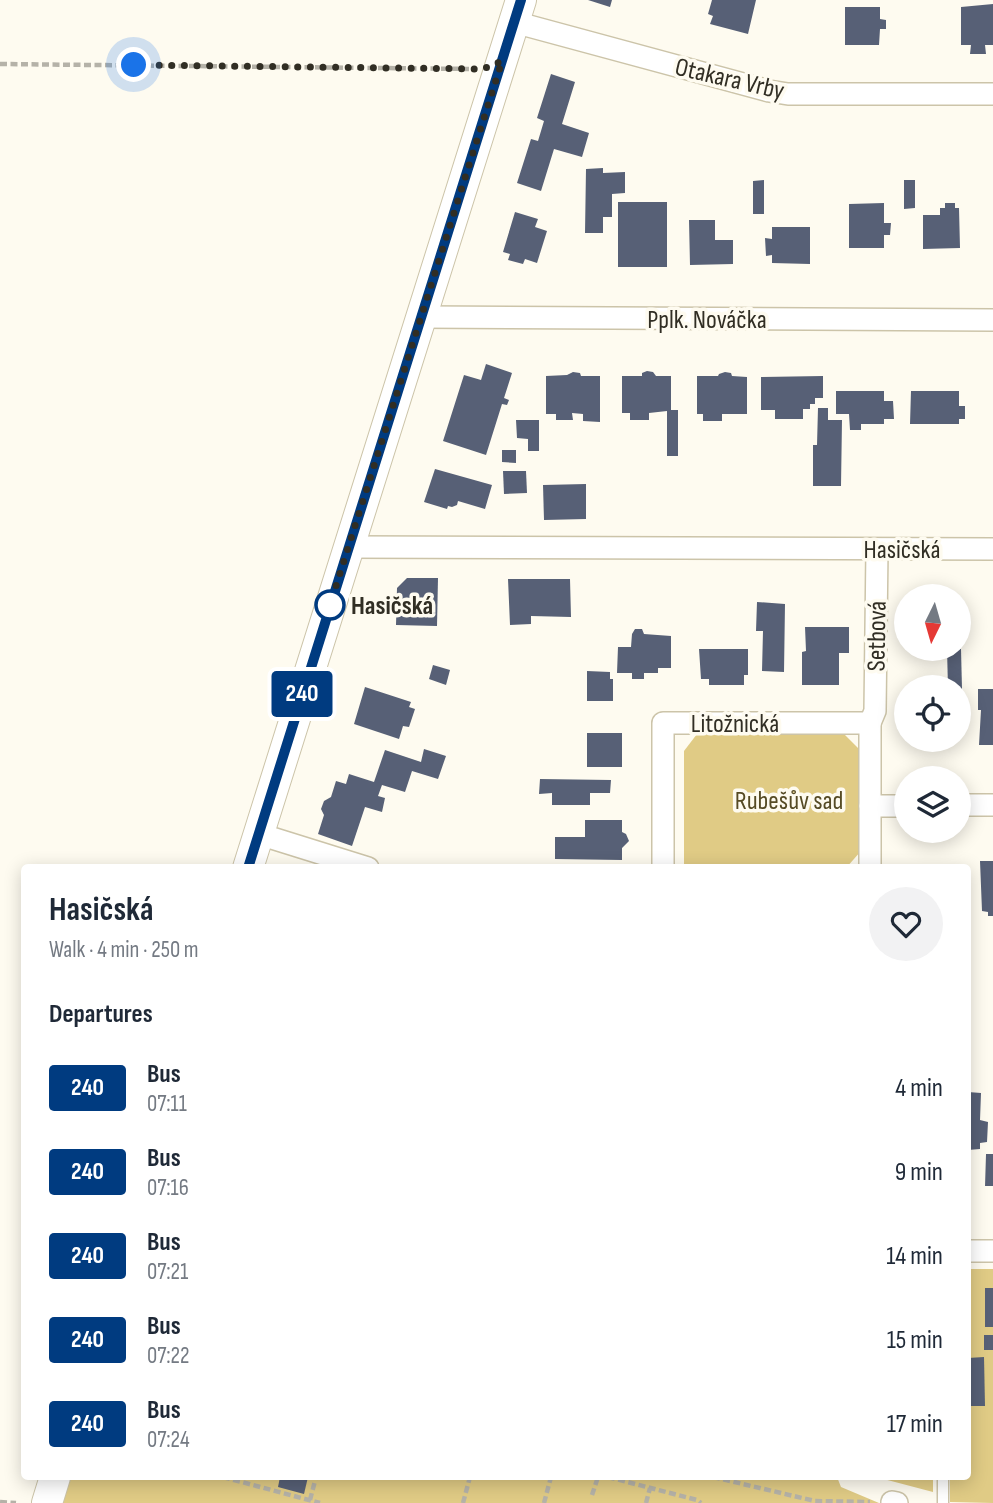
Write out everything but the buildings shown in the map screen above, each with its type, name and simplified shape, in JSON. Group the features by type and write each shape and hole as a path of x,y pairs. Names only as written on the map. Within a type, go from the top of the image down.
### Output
{"street":[{"path":"249,864 518,11"},
{"name":"Otakara Vrby","path":"518,11 769,91 788,94 993,94"},
{"name":"Pplk. Nováčka","path":"421,317 993,320"},
{"name":"Hasičská","path":"349,547 993,548"},
{"name":"Setbová","path":"870,723 875,711 877,549"},
{"name":"Litožnická","path":"663,864 663,723 870,723"},
{"path":"870,723 870,864"},
{"path":"971,805 993,805"},
{"path":"870,806 894,806"},
{"path":"258,834 355,864"},
{"path":"971,1251 993,1251"},
{"path":"47,1503 54,1480"}],"lane":[{"path":"943,1480 943,1503"}],"path":[{"path":"0,64 483,69 502,61"},
{"path":"234,1480 319,1503"},
{"path":"310,1500 315,1480"},
{"path":"463,1503 469,1480"},
{"path":"544,1503 550,1480"},
{"path":"592,1495 597,1480"},
{"path":"619,1480 701,1503"},
{"path":"726,1480 814,1501 894,1502"},
{"path":"646,1503 650,1488"},
{"path":"0,1502 16,1503"}],"green space":[{"name":"Rubešův sad","path":"841,731 864,754 861,851 850,864 684,864 684,751 697,734"},
{"path":"971,1269 993,1269 993,1503 950,1502 950,1480 971,1480"},
{"path":"69,1480 838,1480 841,1487 879,1503 61,1503"},
{"path":"887,1480 933,1480 933,1492"}],"bus line":[{"name":"240","path":"249,864 521,0"}],"place":[{"name":"Hasičská","path":"330,605"}],"route":[{"path":"134,65 483,69 502,61 330,605"}]}
